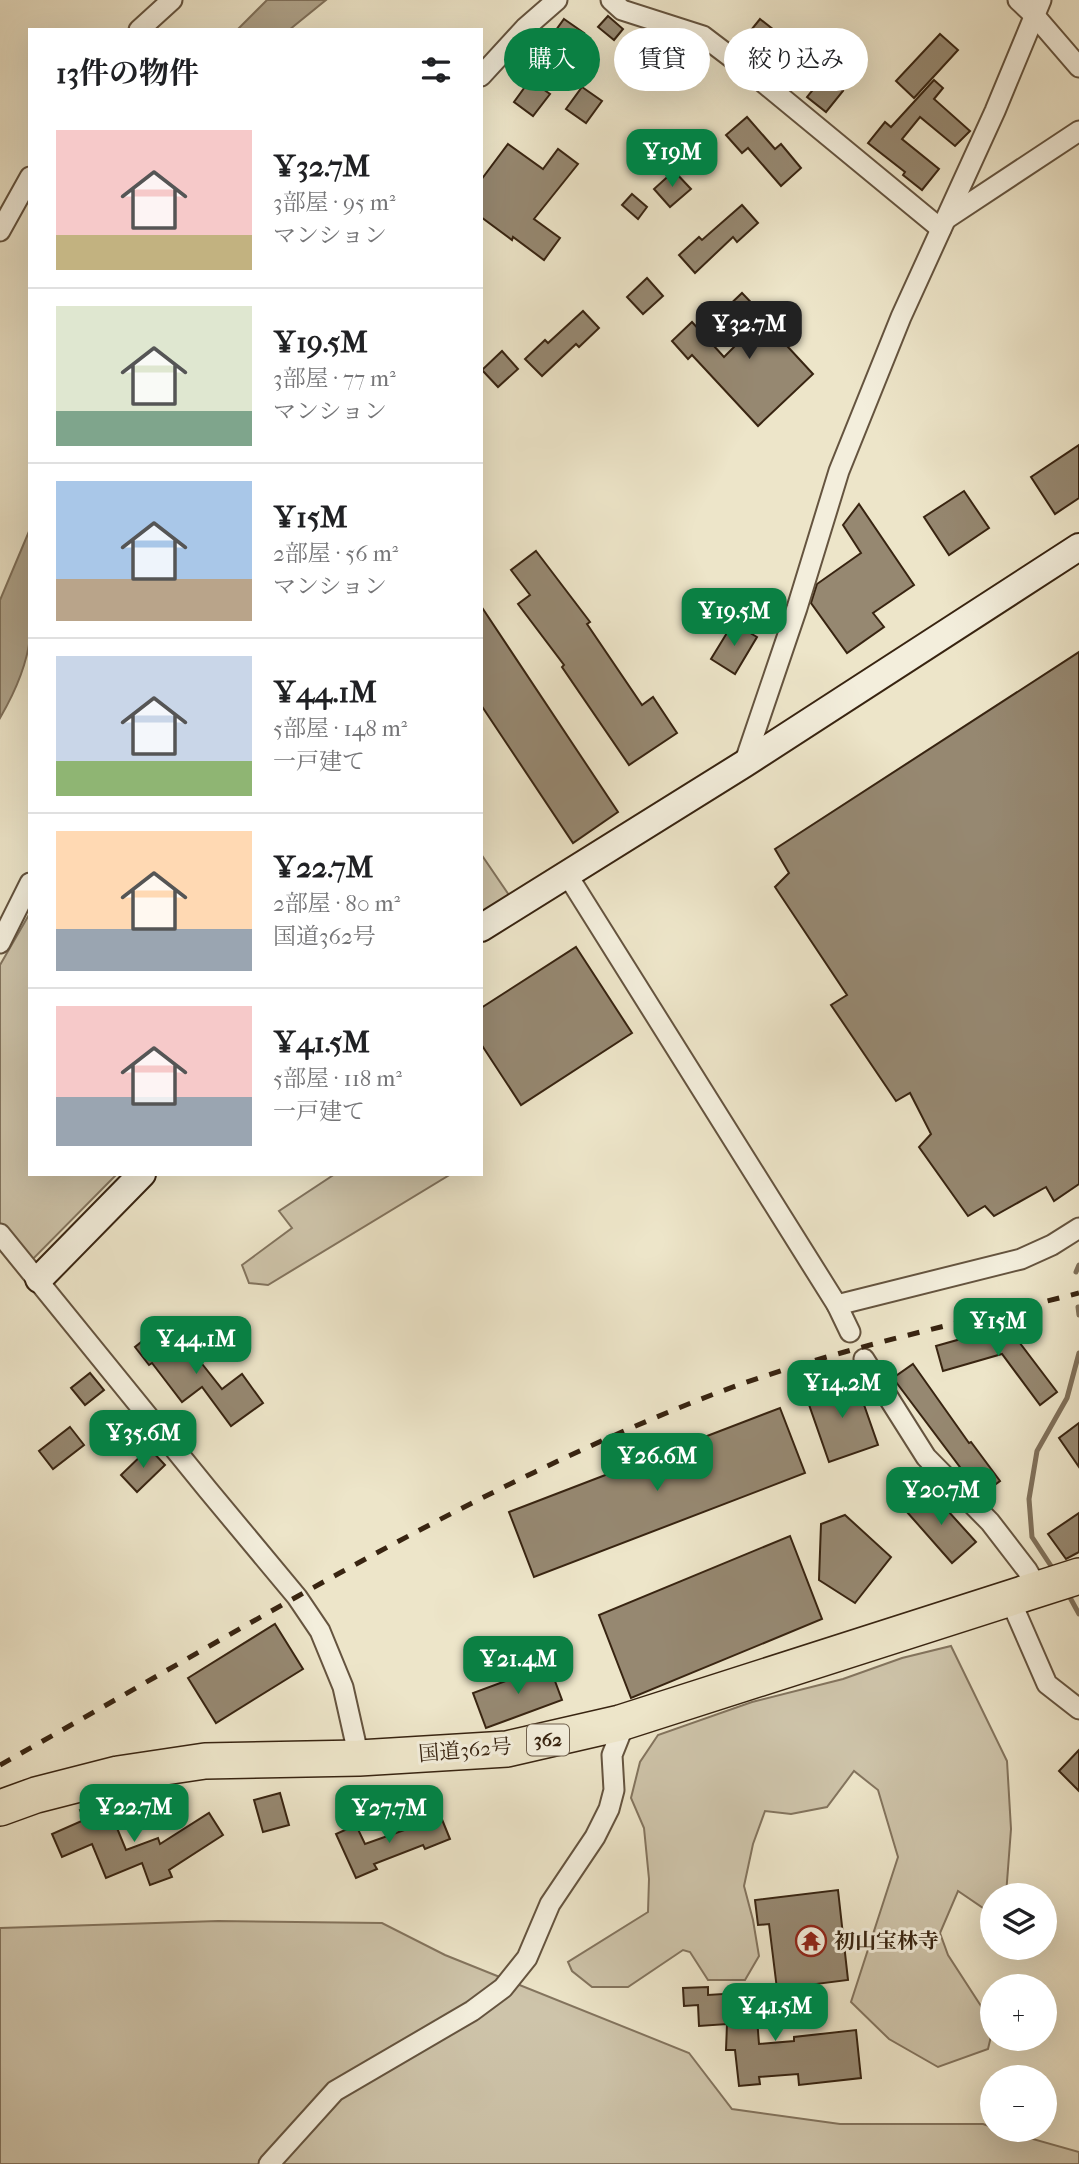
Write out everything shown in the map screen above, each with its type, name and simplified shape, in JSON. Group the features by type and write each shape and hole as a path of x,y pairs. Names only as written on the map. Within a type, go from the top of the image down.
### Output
{"highway":[{"name":"国道362号","path":"0,1808 36,1795 118,1774 205,1761 359,1758 507,1749 620,1723 1079,1576"}],"street":[{"path":"141,28 172,0"},
{"path":"483,74 525,28 557,0"},
{"path":"611,0 622,10 703,36 943,224"},
{"path":"1018,0 1038,8 1079,67"},
{"path":"744,764 797,608 839,471 901,317 995,111 1038,8"},
{"path":"943,224 1079,131"},
{"path":"0,231 28,181"},
{"path":"483,927 744,764 1079,547"},
{"path":"568,876 837,1305 850,1332"},
{"path":"0,943 28,887"},
{"path":"38,1279 140,1176"},
{"path":"837,1305 1021,1259 1052,1245 1079,1228"},
{"path":"0,1234 298,1597 320,1632 343,1687 359,1758"},
{"path":"864,1359 926,1457 990,1522 1027,1570 1024,1593 1047,1684 1079,1709"},
{"path":"269,2164 335,2091 472,2011 503,1988 527,1958 550,1904 595,1837 609,1809 614,1790 612,1755 620,1735 620,1723"}],"shaded area":[{"path":"267,0 326,0 291,28 239,28"},
{"path":"28,534 28,648 19,679 0,718 0,600"},
{"path":"483,857 511,898 483,917"},
{"path":"28,916 28,1176 115,1176 27,1265 0,1242 0,965"},
{"path":"332,1176 448,1176 268,1285 249,1283 242,1265 292,1228 279,1211"},
{"path":"951,1646 1007,1761 1011,1829 1007,1883 980,1883 980,1906 958,1891 940,1933 948,1955 980,2004 980,2051 982,2051 938,2067 889,2039 851,2002 898,1857 878,1790 854,1771 827,1807 791,1814 765,1811 753,1844 744,1886 759,1956 745,1980 708,1980 690,1952 683,1950 628,1987 592,1987 572,1971 568,1962 648,1912 649,1879 644,1828 631,1798 640,1762 658,1735 752,1702 843,1679 902,1658"},
{"path":"218,1921 382,1923 445,1955 689,2053 732,2109 840,2124 980,2124 980,2142 1044,2142 1079,2152 1079,2164 0,2164 0,1928"}],"building":[{"path":"608,16 622,28 614,28 614,40 598,27"},
{"path":"564,19 577,28 557,28"},
{"path":"760,19 771,28 753,28"},
{"path":"940,34 958,50 914,98 896,81"},
{"path":"934,80 943,88 934,99 970,131 955,146 920,117 902,139 939,169 922,190 903,175 905,172 868,143 885,122 891,127"},
{"path":"522,91 546,91 550,94 533,116 514,102"},
{"path":"579,91 588,91 602,101 586,123 566,109"},
{"path":"812,91 843,91 826,112 807,97"},
{"path":"747,117 775,149 781,144 801,168 781,186 748,148 742,153 726,135"},
{"path":"508,144 543,169 558,149 578,164 534,219 560,238 544,260 483,218 483,177"},
{"path":"674,171 691,189 670,207 654,189"},
{"path":"632,194 647,207 638,219 622,205"},
{"path":"742,205 758,223 737,242 733,237 695,273 679,255 699,237 702,240"},
{"path":"647,278 663,296 643,314 627,297"},
{"path":"742,293 791,344 788,347 813,374 758,426 692,355 688,359 672,341 692,322 724,357 745,336 722,312"},
{"path":"583,311 599,328 579,347 576,344 542,376 525,359 545,340 548,343"},
{"path":"502,351 518,369 498,387 483,369"},
{"path":"1079,445 1079,498 1055,514 1031,477"},
{"path":"964,491 989,528 949,555 924,517"},
{"path":"859,504 914,585 873,613 884,627 847,653 811,603 817,584 861,553 843,525"},
{"path":"536,551 590,622 587,624 642,705 653,697 677,733 629,765 562,667 564,665 518,604 530,595 511,570"},
{"path":"483,609 618,812 573,843 483,708"},
{"path":"733,623 757,637 735,674 711,659"},
{"path":"1079,652 1079,1184 1054,1201 1046,1187 994,1216 985,1206 968,1216 919,1147 931,1134 910,1093 896,1101 831,1005 847,995 775,887 789,873 775,849"},
{"path":"576,947 632,1033 521,1105 483,1047 483,1007"},
{"path":"165,1323 222,1389 242,1374 263,1403 231,1426 202,1387 182,1402 152,1363 149,1365 135,1347"},
{"path":"1007,1326 1057,1392 1040,1405 1002,1354 943,1371 936,1346"},
{"path":"913,1364 969,1443 971,1442 1000,1481 981,1495 893,1378"},
{"path":"90,1373 104,1390 85,1405 71,1388"},
{"path":"855,1379 878,1445 829,1462 806,1396"},
{"path":"780,1408 805,1473 534,1577 509,1512"},
{"path":"1079,1423 1079,1467 1059,1438"},
{"path":"70,1427 84,1445 53,1469 39,1451"},
{"path":"149,1448 165,1465 137,1492 121,1475"},
{"path":"930,1491 976,1542 952,1563 907,1512"},
{"path":"1079,1513 1079,1552 1066,1559 1048,1534"},
{"path":"845,1515 891,1557 855,1603 819,1580 821,1524"},
{"path":"790,1536 822,1619 631,1698 599,1615"},
{"path":"275,1624 303,1669 216,1723 188,1678"},
{"path":"549,1665 562,1700 486,1728 473,1693"},
{"path":"1079,1750 1079,1791 1059,1771"},
{"path":"280,1793 289,1825 263,1832 254,1800"},
{"path":"105,1799 126,1850 158,1838 160,1844 209,1813 223,1835 169,1870 172,1877 150,1885 142,1863 106,1878 92,1844 62,1857 52,1834 84,1820 80,1810"},
{"path":"441,1817 450,1839 425,1849 423,1845 374,1864 377,1869 356,1878 336,1834 356,1825 365,1844"},
{"path":"838,1890 848,1980 777,1989 769,1924 758,1925 755,1900"},
{"path":"708,1987 708,1995 755,1992 759,2044 856,2030 861,2078 799,2085 798,2074 759,2077 760,2084 739,2086 735,2050 726,2050 727,2024 699,2026 698,2005 684,2006 683,1988"}],"waterway":[{"path":"1076,1272 1079,1265"},
{"path":"1078,1307 1079,1315"},
{"path":"1055,1572 1032,1537 1029,1499 1037,1451 1067,1398 1079,1353"},
{"path":"1067,1592 1079,1614"}],"railway":[{"path":"0,1765 429,1525 605,1439 696,1401 790,1368 885,1341 1079,1293"}],"place":[{"name":"初山宝林寺","path":"811,1941"}]}
